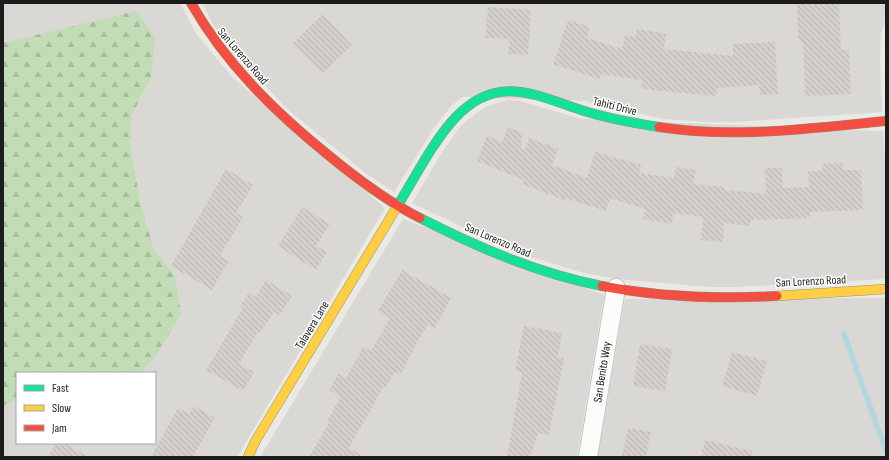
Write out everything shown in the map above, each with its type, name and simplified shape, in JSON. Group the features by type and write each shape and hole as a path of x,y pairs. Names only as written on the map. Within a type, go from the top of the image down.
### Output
{"street":[{"name":"San Lorenzo Road","path":"191,3 205,30 239,71 279,114 358,179 398,206 444,230 511,260 583,282 616,288 677,295 738,297 886,289"},
{"name":"Tahiti Drive","path":"398,206 434,146 452,120 470,104 493,93 505,90 523,92 639,124 685,130 737,132 886,122"},
{"name":"Talavera Lane","path":"248,457 260,434 398,206"},
{"name":"San Benito Way","path":"588,457 616,288"}],"shaded area":[{"path":"3,3 180,3 197,35 232,77 385,208 237,457 3,457 3,406 16,400 16,444 156,444 156,372 141,372 154,359 175,276 154,250 140,200 131,149 131,117 151,78 30,38 3,43"},
{"path":"202,3 886,3 886,17 881,35 880,60 882,112 736,122 708,122 663,119 586,101 463,97 452,105 434,128 394,192 364,172 286,108 247,66 213,25"},
{"path":"507,100 521,101 581,119 883,131 886,169 886,279 737,287 707,287 617,279 584,273 514,252 412,203 443,151 460,127 476,113 488,106"},
{"path":"403,219 604,295 577,457 260,457"},
{"path":"886,298 886,457 598,457 625,299"}],"green space":[{"path":"136,11 155,38 151,78 131,117 131,149 140,200 154,250 175,276 181,314 154,359 141,372 16,372 16,400 3,406 3,43"}],"building":[{"path":"797,3 839,3 841,50 849,50 851,94 805,96 803,41 798,41"},
{"path":"488,7 531,10 528,55 508,54 510,39 485,38"},
{"path":"323,14 352,45 322,74 292,44"},
{"path":"568,20 590,27 587,38 622,49 625,35 635,37 637,29 666,34 664,49 733,56 733,44 775,42 778,94 760,95 759,85 717,88 716,96 651,90 641,88 642,80 601,74 599,79 553,64"},
{"path":"508,127 522,133 521,149 525,150 529,138 558,149 552,165 587,178 595,152 641,165 639,173 674,178 676,167 696,170 693,184 724,187 724,190 766,194 765,168 782,168 783,188 809,187 808,171 823,171 822,164 842,163 843,170 861,170 863,210 810,212 810,218 751,220 750,226 724,223 723,242 701,240 703,217 673,213 672,224 643,219 645,209 610,198 606,211 565,198 564,200 522,184 524,180 477,161 487,136 502,142"},
{"path":"226,169 253,185 236,213 243,217 220,256 229,261 212,290 171,266"},
{"path":"302,207 330,224 316,246 327,252 316,270 278,246"},
{"path":"402,270 451,298 434,329 427,325 400,375 395,372 386,387 384,386 349,448 365,457 309,457 329,423 327,421 341,397 329,390 338,374 346,378 363,347 371,351 390,318 378,311"},
{"path":"266,280 292,296 280,315 274,312 260,333 258,332 239,364 254,372 243,391 206,370 243,308 240,306 249,293 256,297"},
{"path":"524,326 562,333 558,357 564,358 549,435 538,433 530,457 507,457 522,372 515,370"},
{"path":"640,344 672,349 665,391 633,386"},
{"path":"732,352 767,361 757,396 722,386"},
{"path":"194,406 215,418 193,457 151,457 178,408 189,414"},
{"path":"628,428 651,432 646,457 622,457"},
{"path":"705,440 752,451 751,457 701,457"},
{"path":"55,444 66,444 88,457 48,457"}],"waterway":[{"path":"844,334 886,451"}],"traffic: fast":[{"path":"398,205 439,138 455,118 470,104 485,96 500,92 531,94 600,115 659,127"},
{"path":"420,218 486,249 531,267 578,281 602,286"}],"traffic: slow":[{"path":"248,457 256,440 398,205"},
{"path":"777,296 886,289"}],"traffic: jam":[{"path":"191,3 219,46 269,103 327,154 360,180 383,197 420,218"},
{"path":"659,127 716,132 744,132 801,129 886,121"},
{"path":"602,286 667,295 711,297 777,296"}]}
